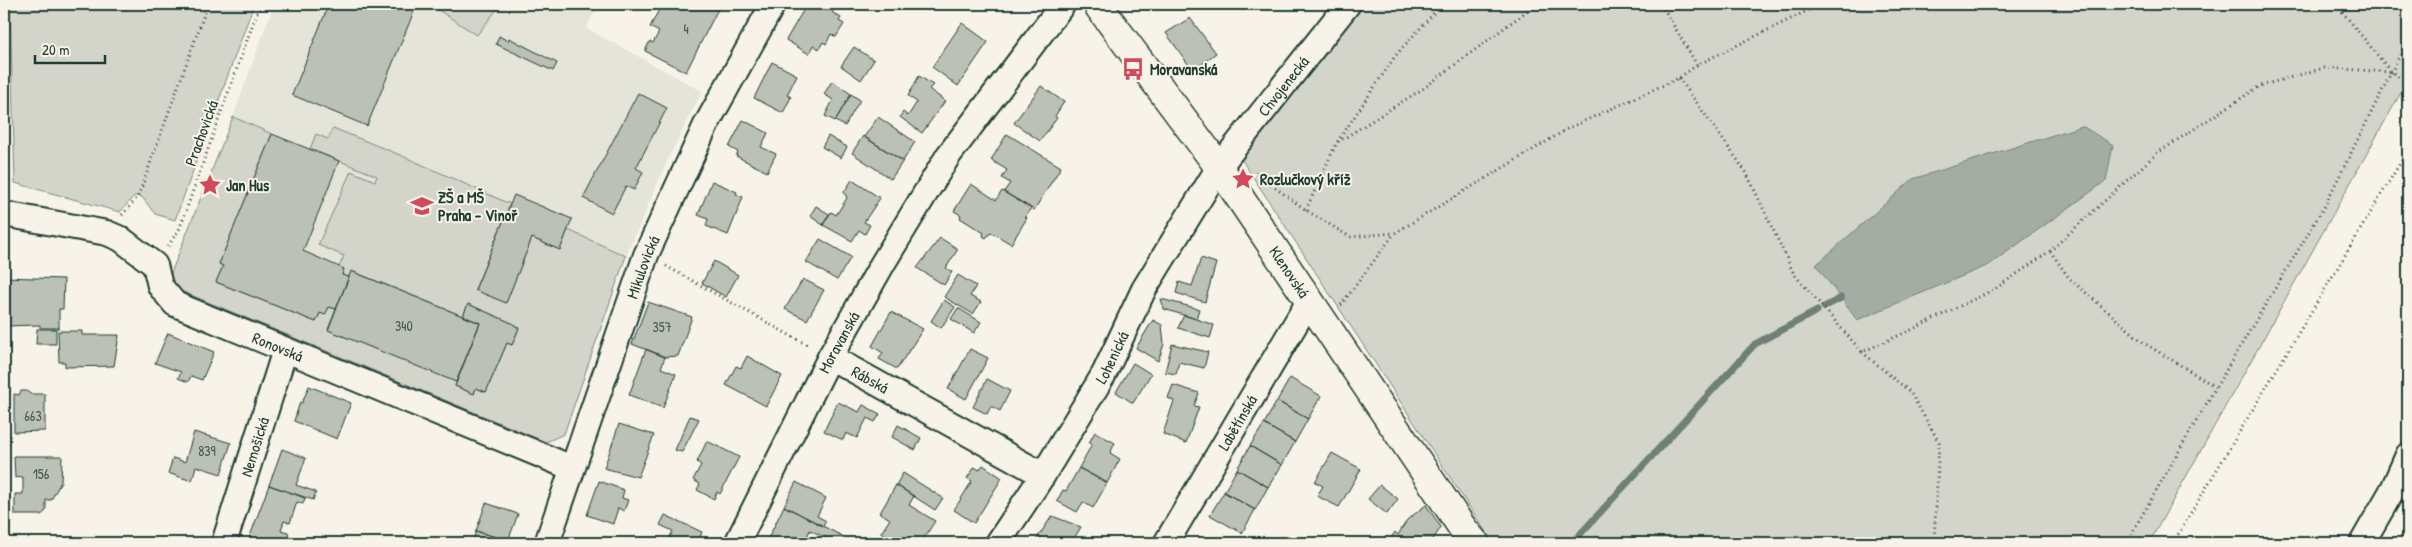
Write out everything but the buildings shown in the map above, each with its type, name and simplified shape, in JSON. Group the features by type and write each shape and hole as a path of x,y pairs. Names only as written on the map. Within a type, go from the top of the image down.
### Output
{"street":[{"name":"Mikulovická","path":"547,543 646,255 706,125 773,4"},
{"name":"Moravanská","path":"736,543 830,357 883,263 948,156 1062,4"},
{"name":"Klenovská","path":"1098,4 1219,168 1458,522 1476,543"},
{"name":"Chvojenecká","path":"1219,168 1348,4"},
{"name":"Lohenická","path":"998,543 1104,374 1144,289 1219,168"},
{"path":"4,214 107,233 121,239 155,265"},
{"name":"Ronovská","path":"155,265 160,286 175,304 572,468"},
{"name":"Labětínská","path":"1166,543 1309,301"},
{"name":"Nemošická","path":"224,543 285,350"},
{"name":"Rábská","path":"830,357 1042,475"},
{"path":"2362,543 2393,489 2408,455"}],"path":[{"path":"107,233 138,196 208,4"},
{"name":"Prachovická","path":"155,265 179,230 260,4"},
{"path":"1306,210 1336,144 1396,55 1442,4"},
{"path":"1336,144 1424,88 1536,4"},
{"path":"1662,4 1698,65"},
{"path":"1326,326 1394,233 1569,128 1679,78 1698,65 1820,4"},
{"path":"2336,4 2392,72 2408,82"},
{"path":"2126,543 2216,387 2324,207 2408,39"},
{"path":"1862,352 1995,289 2050,251 2156,154 2260,86 2324,68 2392,72"},
{"path":"1679,78 1746,172 1794,274 1862,352 1910,392 1939,442 1934,543"},
{"path":"2173,543 2408,150"},
{"path":"1252,170 1306,210 1350,237 1394,233"},
{"path":"2050,251 2069,278 2144,343 2216,387"},
{"path":"646,255 830,357"}],"shaded area":[{"path":"10,4 254,4 175,220 155,214 142,197 134,196 120,212 15,183"},
{"name":"ZŠ a MŠ Praha - Vinoř","path":"274,4 599,4 586,28 702,91 669,157 620,270 564,434 546,442 174,288 171,273 233,117"},
{"path":"429,4 501,4 477,35"},
{"path":"1363,4 2408,4 2408,80 2149,543 1493,543 1236,151"},
{"path":"233,117 272,134 219,264 223,266 216,282 316,322 320,313 325,314 329,307 336,309 328,330 457,380 455,386 474,394 476,388 486,392 507,343 512,345 519,328 468,304 463,316 352,271 349,277 342,275 344,269 339,267 344,256 318,245 351,171 375,181 377,176 310,149 316,134 328,139 333,128 405,157 510,204 475,289 506,302 532,238 560,250 568,230 626,256 564,434 546,442 174,288 171,273"},
{"path":"2082,126 2113,145 2106,181 1989,265 1857,320 1816,265 1913,179"}],"waterway":[{"path":"1824,307 1841,298"},
{"path":"1572,543 1755,344 1817,311"}],"place":[{"name":"Moravanská","path":"1133,69"},
{"name":"Rozlučkový kříž","path":"1243,179"},
{"name":"Jan Hus","path":"210,185"},
{"name":"ZŠ a MŠ Praha - Vinoř","path":"422,206"}]}
